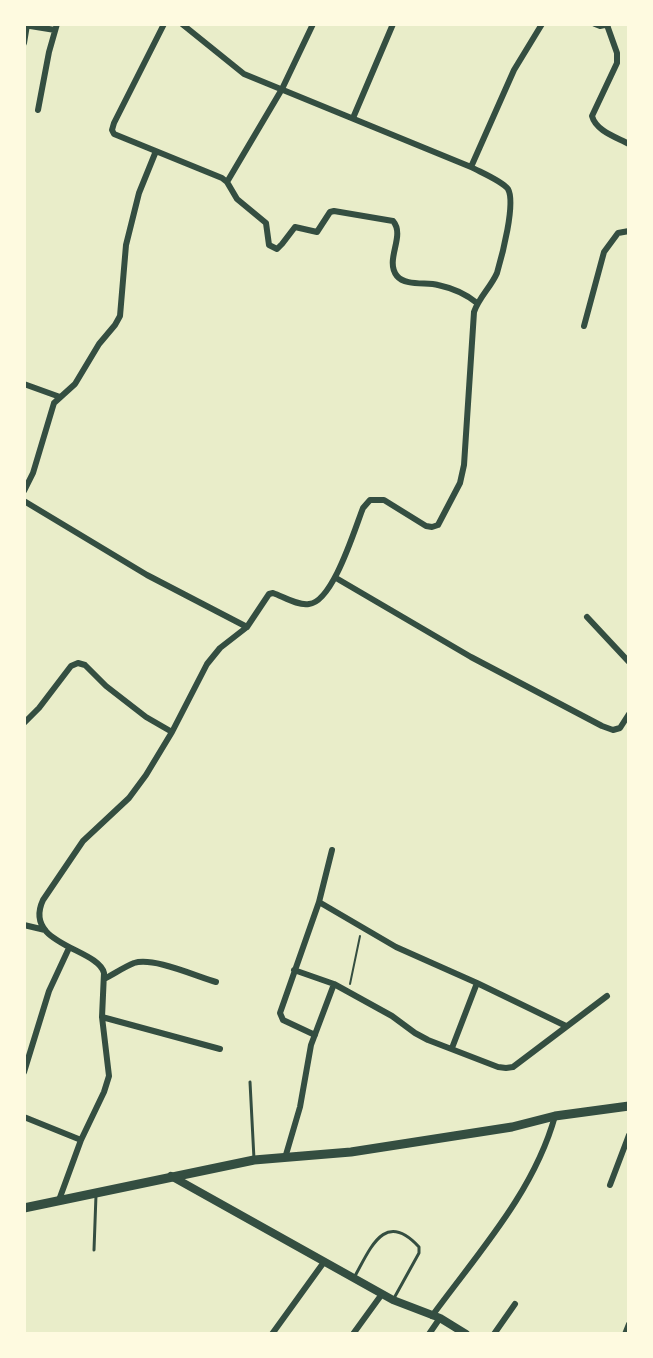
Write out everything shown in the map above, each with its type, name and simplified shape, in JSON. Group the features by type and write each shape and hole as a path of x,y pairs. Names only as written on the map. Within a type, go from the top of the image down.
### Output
{"main road":[{"path":"24,1208 254,1160 351,1152 512,1126 555,1116 629,1106"}],"street":[{"path":"164,24 112,130 117,137 222,178 237,199 266,223 269,245 273,248 277,249 295,227 317,232 330,212 334,211 390,220 396,224 398,229 393,268 400,279 442,286 467,296 477,303"},
{"path":"59,1200 81,1140 104,1092 109,1076 109,1065 102,1017 103,968 69,948 45,930 39,920 43,900 83,841 129,798 146,775 172,732 207,664 220,648 247,627 268,594 273,593 303,604 319,601 336,578 363,508 370,500 384,500 426,526 438,525 460,483 464,465 470,348 477,303 498,273 510,199 509,190 504,185 471,167 244,74 182,24"},
{"path":"227,182 282,89 313,24"},
{"path":"353,118 393,24"},
{"path":"471,167 514,70 542,24"},
{"path":"595,24 609,25 617,53 617,63 592,116 594,123 605,132 629,144"},
{"path":"24,43 26,25 56,27 38,110"},
{"path":"24,491 33,473 54,403 75,384 99,344 116,325 120,316 126,245 139,193 156,151"},
{"path":"584,326 604,252 618,233 629,231"},
{"path":"24,384 60,396"},
{"path":"24,501 147,574 247,627"},
{"path":"336,578 471,657 602,726 614,730 620,728 629,714"},
{"path":"587,617 629,662"},
{"path":"24,723 71,666 78,663 90,669 106,686 146,717 172,732"},
{"path":"315,1035 283,1020 281,1015 318,902 332,850"},
{"path":"318,902 411,955 477,983 566,1026"},
{"path":"24,925 45,930"},
{"path":"24,1072 49,992 69,948"},
{"path":"104,979 135,963 159,964 216,982"},
{"path":"294,970 334,984 392,1016 415,1033 498,1067 506,1068 513,1066 607,996"},
{"path":"452,1048 477,983"},
{"path":"285,1158 300,1107 315,1035 334,984"},
{"path":"102,1017 220,1049"},
{"path":"429,1334 436,1317 513,1206 548,1144 555,1116"},
{"path":"24,1117 81,1140"},
{"path":"610,1185 629,1135"},
{"path":"171,1176 393,1300 436,1317 466,1334"},
{"path":"272,1334 324,1262"},
{"path":"353,1334 382,1293"},
{"path":"494,1334 515,1305"},
{"path":"625,1334 629,1324"}],"lane":[{"path":"250,1082 254,1160"},
{"path":"94,1250 96,1192"},
{"path":"354,1277 375,1244 387,1231 396,1230 414,1242 419,1247 419,1253 393,1300"}],"path":[{"path":"349,992 362,927"}]}
